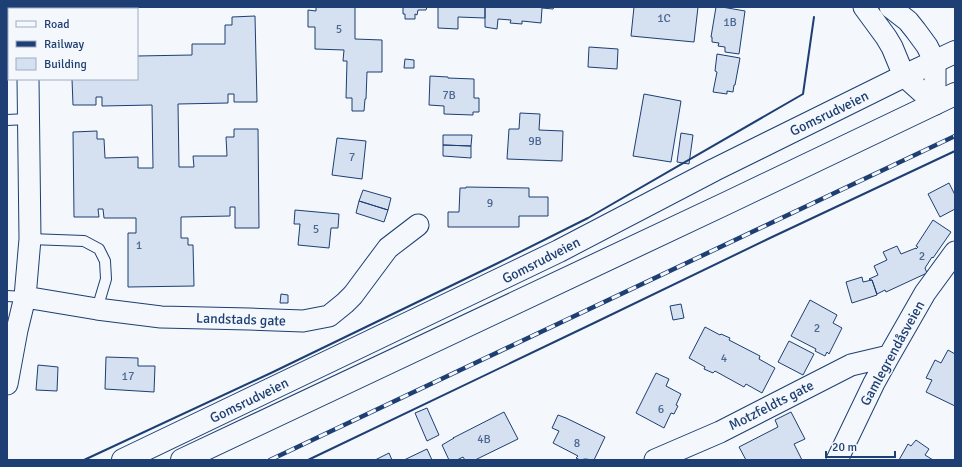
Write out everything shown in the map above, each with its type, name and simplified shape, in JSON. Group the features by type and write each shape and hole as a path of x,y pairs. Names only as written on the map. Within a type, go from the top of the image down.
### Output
{"main road":[{"name":"Gomsrudveien","path":"123,460 552,255 714,170 955,52"},
{"name":"Gomsrudveien","path":"182,460 955,94"}],"street":[{"path":"864,7 886,36 904,76 934,104"},
{"path":"890,7 908,22 927,46 934,62 934,104"},
{"path":"7,384 17,330 16,297 30,238 28,80"},
{"name":"Landstads gate","path":"16,297 161,317 303,322 329,316 346,303 388,248 418,226"},
{"name":"Gamlegrendåsveien","path":"837,460 874,383 889,356 925,293 955,252"},
{"name":"Motzfeldts gate","path":"655,460 720,432 851,365 889,356"}],"lane":[{"path":"7,120 28,119"},
{"path":"30,238 84,242 99,249 105,261 106,279 97,309"}],"building":[{"path":"316,7 355,7 355,39 382,40 382,72 367,72 364,111 352,111 352,98 346,98 347,61 343,61 344,50 315,49 315,27 308,27 308,10 316,11"},
{"path":"403,7 427,7 426,10 418,10 417,15 415,14 415,19 405,19"},
{"path":"438,7 485,7 485,18 458,17 458,29 438,28"},
{"path":"485,7 554,7 553,9 542,8 541,23 522,21 522,24 510,23 511,20 498,19 497,29 485,27"},
{"path":"634,7 698,7 694,42 631,36"},
{"path":"716,7 745,11 739,54 725,52 725,47 718,46 719,43 712,42 711,37"},
{"path":"255,16 257,102 234,102 234,94 228,94 228,103 178,104 179,167 194,167 193,156 227,156 226,137 234,137 234,129 258,129 259,228 235,228 235,207 230,207 230,216 181,217 181,238 188,238 188,245 193,245 194,286 128,287 128,233 136,233 136,218 104,218 103,209 98,209 99,217 74,217 73,132 97,131 97,139 104,139 105,158 138,157 138,168 153,168 152,105 102,106 102,97 96,97 96,105 73,105 72,80 138,80 138,56 192,55 192,44 225,44 225,25 232,25 232,17"},
{"path":"589,47 618,49 617,69 588,67"},
{"path":"717,54 740,58 733,92 727,91 727,94 713,92 717,72 715,71"},
{"path":"405,59 414,60 414,68 404,68"},
{"path":"430,76 474,79 474,98 479,98 479,112 473,112 473,115 444,114 444,106 429,105"},
{"path":"644,94 681,101 671,162 633,156"},
{"path":"520,113 540,114 539,130 563,131 562,161 507,159 509,129 519,129"},
{"path":"681,133 693,135 689,164 677,162"},
{"path":"443,135 472,135 471,146 443,145"},
{"path":"337,138 366,141 362,179 332,175"},
{"path":"443,145 471,146 471,158 443,156"},
{"path":"949,183 955,195 955,209 940,217 928,194"},
{"path":"460,188 529,188 529,197 548,197 548,216 519,216 519,227 448,227 448,212 459,212"},
{"path":"363,190 391,198 388,210 359,201"},
{"path":"359,201 388,210 384,222 356,213"},
{"path":"295,210 339,214 338,228 331,228 329,248 298,245 300,224 294,224"},
{"path":"933,220 951,232 925,268 927,273 886,292 885,290 877,294 872,280 869,279 878,275 874,266 887,260 883,252 897,246 901,254 916,249 918,247 916,246"},
{"path":"862,277 863,282 872,280 877,295 852,303 846,282"},
{"path":"281,294 288,295 288,303 280,303"},
{"path":"810,300 837,315 833,323 842,328 829,354 827,352 825,356 815,351 816,349 791,336"},
{"path":"681,304 684,318 673,320 670,306"},
{"path":"705,327 720,335 721,334 730,338 729,340 760,356 759,359 775,368 762,393 746,384 744,387 715,371 713,373 704,369 705,367 689,358"},
{"path":"789,341 814,354 803,375 778,362"},
{"path":"948,350 955,354 955,406 926,392 932,380 926,378 935,360 941,363"},
{"path":"106,357 138,358 138,366 155,366 154,392 105,389"},
{"path":"38,365 58,367 57,391 36,390"},
{"path":"656,373 669,379 666,386 681,394 674,414 671,413 664,428 636,413"},
{"path":"427,408 439,435 427,441 415,413"},
{"path":"504,412 518,439 475,460 465,460 463,457 457,460 449,460 442,445"},
{"path":"791,412 805,439 794,444 802,460 746,460 739,447 778,427 775,420"},
{"path":"558,415 605,437 594,460 580,460 576,458 578,456 553,443 559,431 552,428"},
{"path":"916,440 929,449 925,455 933,460 899,460 908,444 911,446"},
{"path":"427,449 432,460 404,460"},
{"path":"389,453 392,460 375,460"}],"railway":[{"path":"270,460 955,136"}],"wall":[{"path":"84,460 273,372 588,218 803,94 814,17"},
{"path":"308,460 770,238 955,151"}]}
